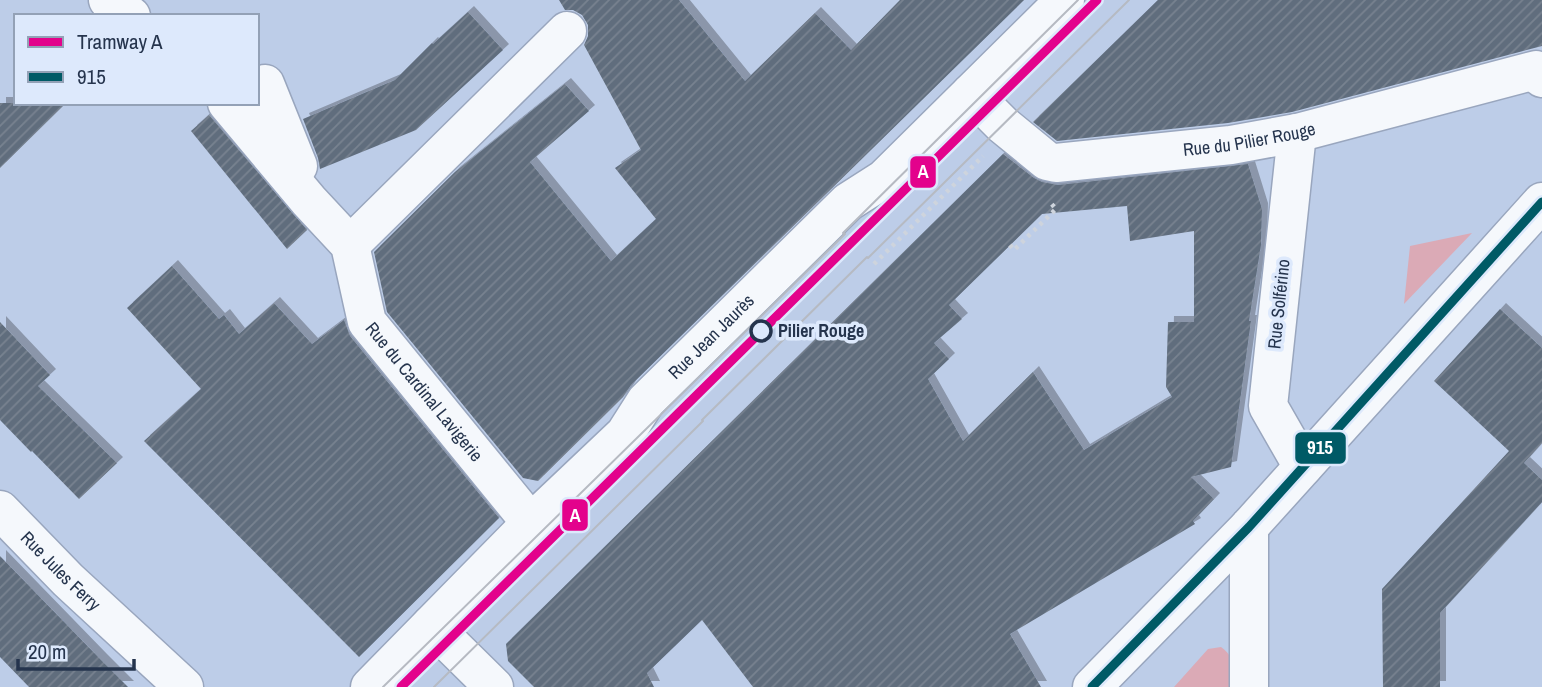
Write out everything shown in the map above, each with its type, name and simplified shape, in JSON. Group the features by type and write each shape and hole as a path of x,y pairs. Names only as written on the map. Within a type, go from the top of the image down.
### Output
{"street":[{"path":"108,0 128,14"},
{"name":"Rue Jean Jaurès","path":"370,687 531,523 625,434 646,401 848,202 884,178 1065,0"},
{"path":"229,105 309,201 350,245 567,31"},
{"name":"Rue du Pilier Rouge","path":"971,93 1008,130 1048,161 1056,163 1231,145 1297,133 1536,70 1542,78"},
{"path":"259,86 265,84 298,166"},
{"name":"Rue Solférino","path":"1297,133 1268,407 1303,467"},
{"path":"1092,687 1249,527 1542,202"},
{"name":"Rue du Cardinal Lavigerie","path":"350,245 367,322 531,523"},
{"name":"Rue Jules Ferry","path":"0,510 68,579 184,687"},
{"path":"1249,527 1249,687"},
{"path":"431,625 494,687"}],"path":[{"path":"874,264 1008,130"},
{"path":"1010,245 1014,250"}],"shaded area":[{"path":"1472,233 1404,304 1410,246"},
{"path":"1221,647 1231,660 1231,687 1174,687 1208,649"}],"building":[{"path":"559,0 679,0 745,81 815,13 851,50 900,0 1024,0 631,385 623,397 538,481 523,478 387,312 374,252 455,172 565,84 589,111 530,162 611,261 656,219 615,168 641,150 584,45 588,36 588,25 582,15 573,10 565,10"},
{"path":"1158,0 1542,0 1542,46 1292,112 1228,123 1057,141 1033,122"},
{"path":"468,12 503,50 416,130 320,169 303,119 395,80"},
{"path":"0,103 64,105 0,168"},
{"path":"209,115 307,230 287,249 191,131"},
{"path":"1003,154 1034,178 1058,185 1248,164 1262,209 1261,245 1231,467 1191,477 1214,499 1193,521 1195,524 1010,634 1041,687 753,687 702,620 647,673 654,687 534,687 508,661 506,644","holes":["1127,206 1130,241 1194,231 1194,322 1168,322 1166,387 1172,397 1084,450 1033,372 963,441 928,379 949,359 934,343 962,319 949,305 1042,214"]},
{"path":"172,266 219,319 224,315 239,334 274,303 312,344 344,320 350,336 499,518 359,657 144,441 201,389 127,308"},
{"path":"1500,309 1542,348 1542,443 1524,463 1542,480 1542,502 1440,613 1440,687 1383,687 1382,589 1509,451 1434,381"},
{"path":"0,322 50,375 38,386 117,463 79,499 0,420"},
{"path":"0,556 128,687 29,687 0,657"}],"tram line":[{"path":"383,687 845,234 843,233 1078,0"},
{"name":"A","path":"401,687 1097,0"},
{"path":"434,687 1129,0"}],"transit line":[{"name":"915","path":"1092,687 1249,527 1542,202"}],"place":[{"name":"Pilier Rouge","path":"761,331"}]}
